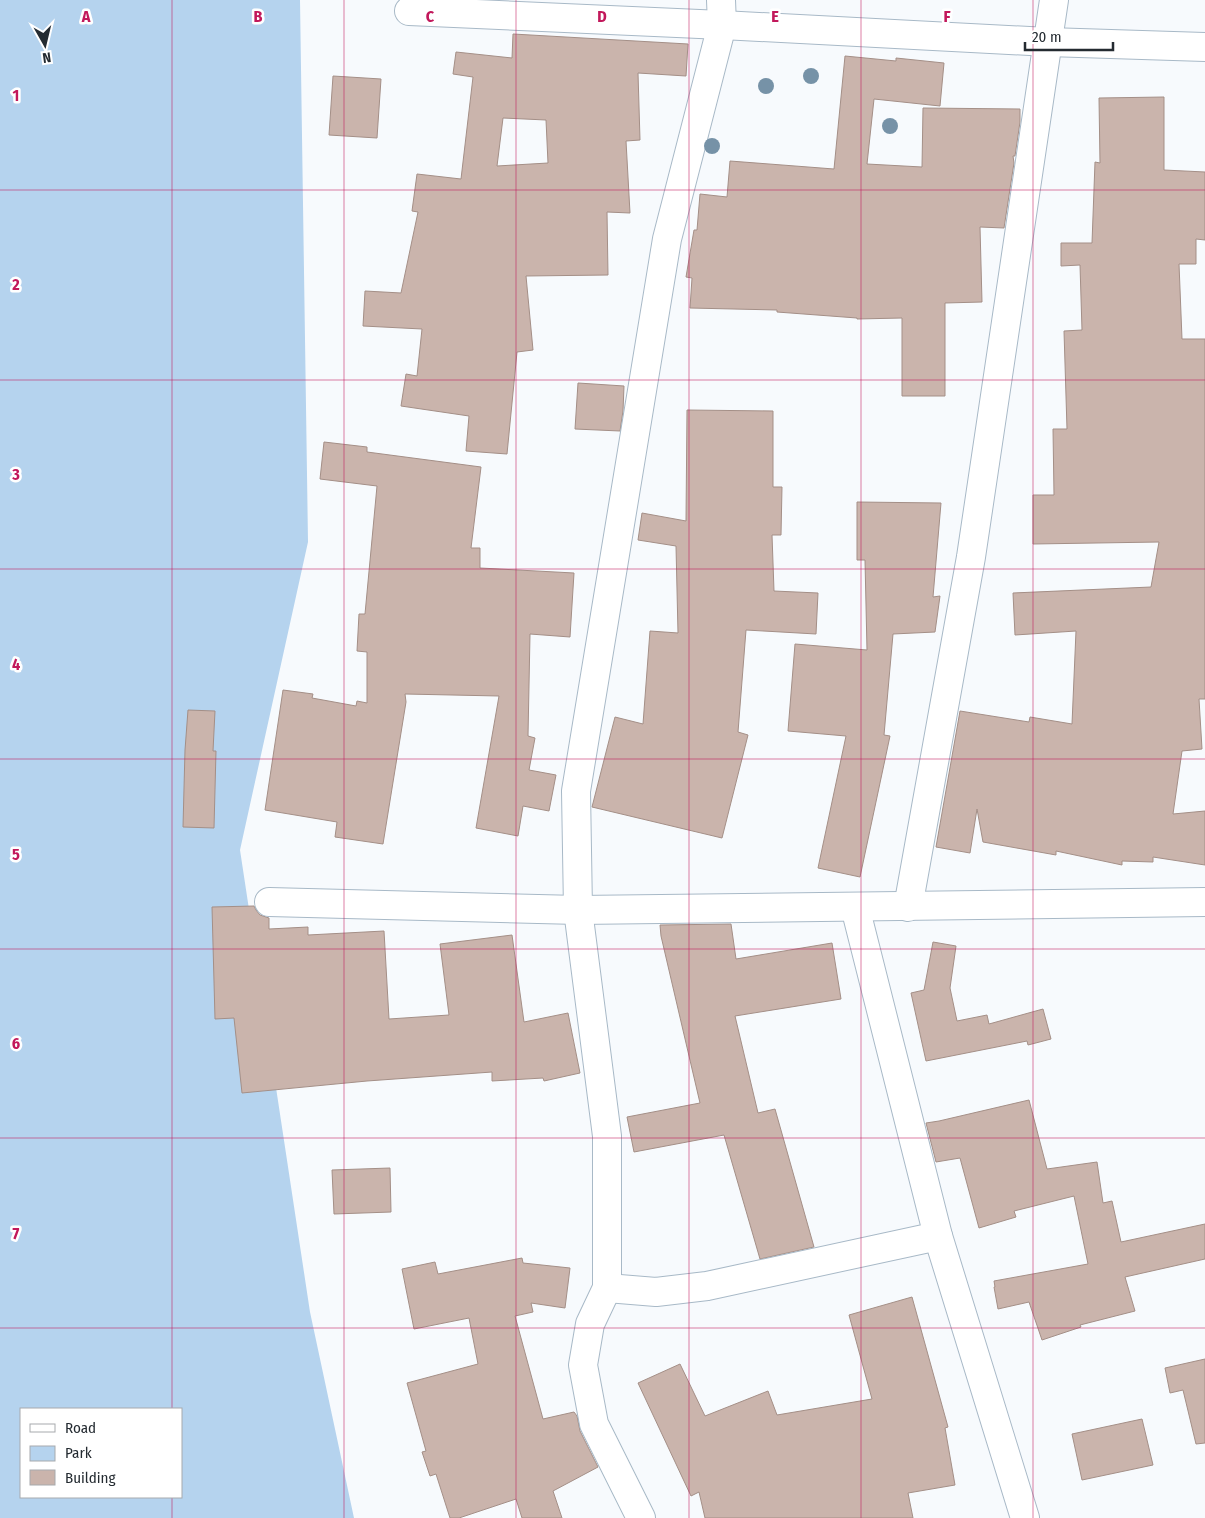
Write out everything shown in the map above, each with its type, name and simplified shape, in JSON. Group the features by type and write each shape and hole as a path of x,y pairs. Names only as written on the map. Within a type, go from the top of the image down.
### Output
{"street":[{"path":"908,907 970,557 1054,0"},
{"path":"409,11 722,12 1048,42 1205,46"},
{"path":"642,1518 594,1424 583,1365 590,1324 607,1288 607,1136 578,910 576,791 666,239 722,12"},
{"path":"269,902 578,910 855,908 1205,902"},
{"path":"855,908 938,1236 1026,1518"},
{"path":"607,1288 656,1292 708,1286 938,1236"}],"green space":[{"path":"0,0 300,0 308,542 240,850 310,1312 354,1518 0,1518"}],"building":[{"path":"513,34 688,44 686,76 638,73 640,140 626,141 630,213 607,212 608,275 526,276 533,350 517,352 507,454 466,451 469,416 401,406 406,374 417,376 422,329 363,326 365,291 401,293 418,212 412,211 417,174 461,179 473,77 453,74 456,52 512,58","holes":["503,118 546,120 548,163 497,166"]},
{"path":"845,56 896,61 896,58 944,63 940,106 874,99 867,164 922,167 923,108 1020,109 1020,122 1015,156 1013,156 1014,163 1004,228 980,227 982,302 945,303 945,396 902,396 902,318 857,319 777,312 777,310 690,308 692,278 686,277 694,230 697,230 700,194 727,197 730,161 834,169"},
{"path":"333,76 381,79 377,138 329,135"},
{"path":"1164,97 1164,170 1205,172 1205,240 1196,239 1196,264 1179,264 1182,339 1205,339 1205,699 1199,699 1202,749 1182,751 1173,814 1205,811 1205,865 1153,857 1153,862 1122,861 1122,865 1056,851 1056,855 983,842 977,809 970,853 936,847 960,711 1029,722 1030,717 1072,724 1076,631 1015,635 1013,593 1151,587 1159,542 1033,544 1033,495 1054,495 1053,429 1067,429 1064,331 1082,330 1080,265 1061,266 1061,243 1092,243 1095,162 1100,163 1099,98"},
{"path":"578,383 624,386 620,431 575,429"},
{"path":"687,410 773,411 773,487 782,487 781,535 772,535 774,591 818,593 816,634 746,630 738,732 748,735 722,838 592,807 615,717 643,724 650,631 678,633 676,546 638,540 642,513 686,521"},
{"path":"324,442 367,447 367,452 481,467 471,548 480,548 480,568 574,573 570,637 530,634 528,736 535,738 529,770 556,775 549,811 523,806 518,836 476,828 499,696 405,694 406,702 383,844 335,837 337,822 265,810 283,690 313,694 312,698 356,706 357,701 367,703 367,652 357,651 359,614 365,614 377,486 320,479"},
{"path":"857,502 941,503 933,597 940,596 935,632 893,634 884,735 890,736 860,877 818,868 846,736 788,731 795,644 867,650 865,560 857,560"},
{"path":"188,710 215,711 213,751 216,751 214,828 183,827"},
{"path":"254,906 260,915 269,918 269,929 308,927 308,935 384,931 389,1019 449,1015 440,944 512,935 524,1022 568,1013 580,1073 544,1081 543,1078 492,1081 492,1072 242,1093 234,1018 215,1019 212,907"},
{"path":"731,924 736,959 832,943 841,999 735,1016 758,1113 775,1109 814,1247 760,1259 724,1135 634,1152 627,1117 700,1103 660,925"},
{"path":"933,942 956,946 950,988 957,1021 987,1015 989,1024 1043,1009 1051,1039 1028,1045 1027,1041 926,1061 911,993 924,990"},
{"path":"1029,1100 1047,1169 1097,1162 1103,1203 1112,1201 1121,1242 1205,1224 1205,1259 1125,1277 1135,1311 1080,1325 1081,1327 1042,1340 1029,1302 998,1309 994,1281 1088,1264 1074,1196 1014,1211 1016,1217 979,1228 960,1158 936,1162 926,1123"},
{"path":"390,1168 391,1212 334,1214 332,1170"},
{"path":"522,1258 523,1263 570,1268 565,1308 531,1303 533,1312 515,1316 543,1419 574,1412 577,1416 580,1431 598,1467 553,1491 562,1518 522,1518 516,1499 459,1518 450,1518 436,1474 430,1476 422,1452 426,1451 407,1383 478,1364 469,1318 414,1329 402,1269 435,1262 438,1274"},
{"path":"912,1297 948,1427 945,1428 955,1485 908,1493 913,1518 705,1518 699,1492 691,1496 638,1383 680,1364 705,1416 768,1391 777,1415 872,1399 849,1315"},
{"path":"1205,1359 1205,1443 1196,1444 1183,1390 1170,1393 1165,1368"},
{"path":"1142,1419 1153,1465 1082,1480 1072,1434"}]}
